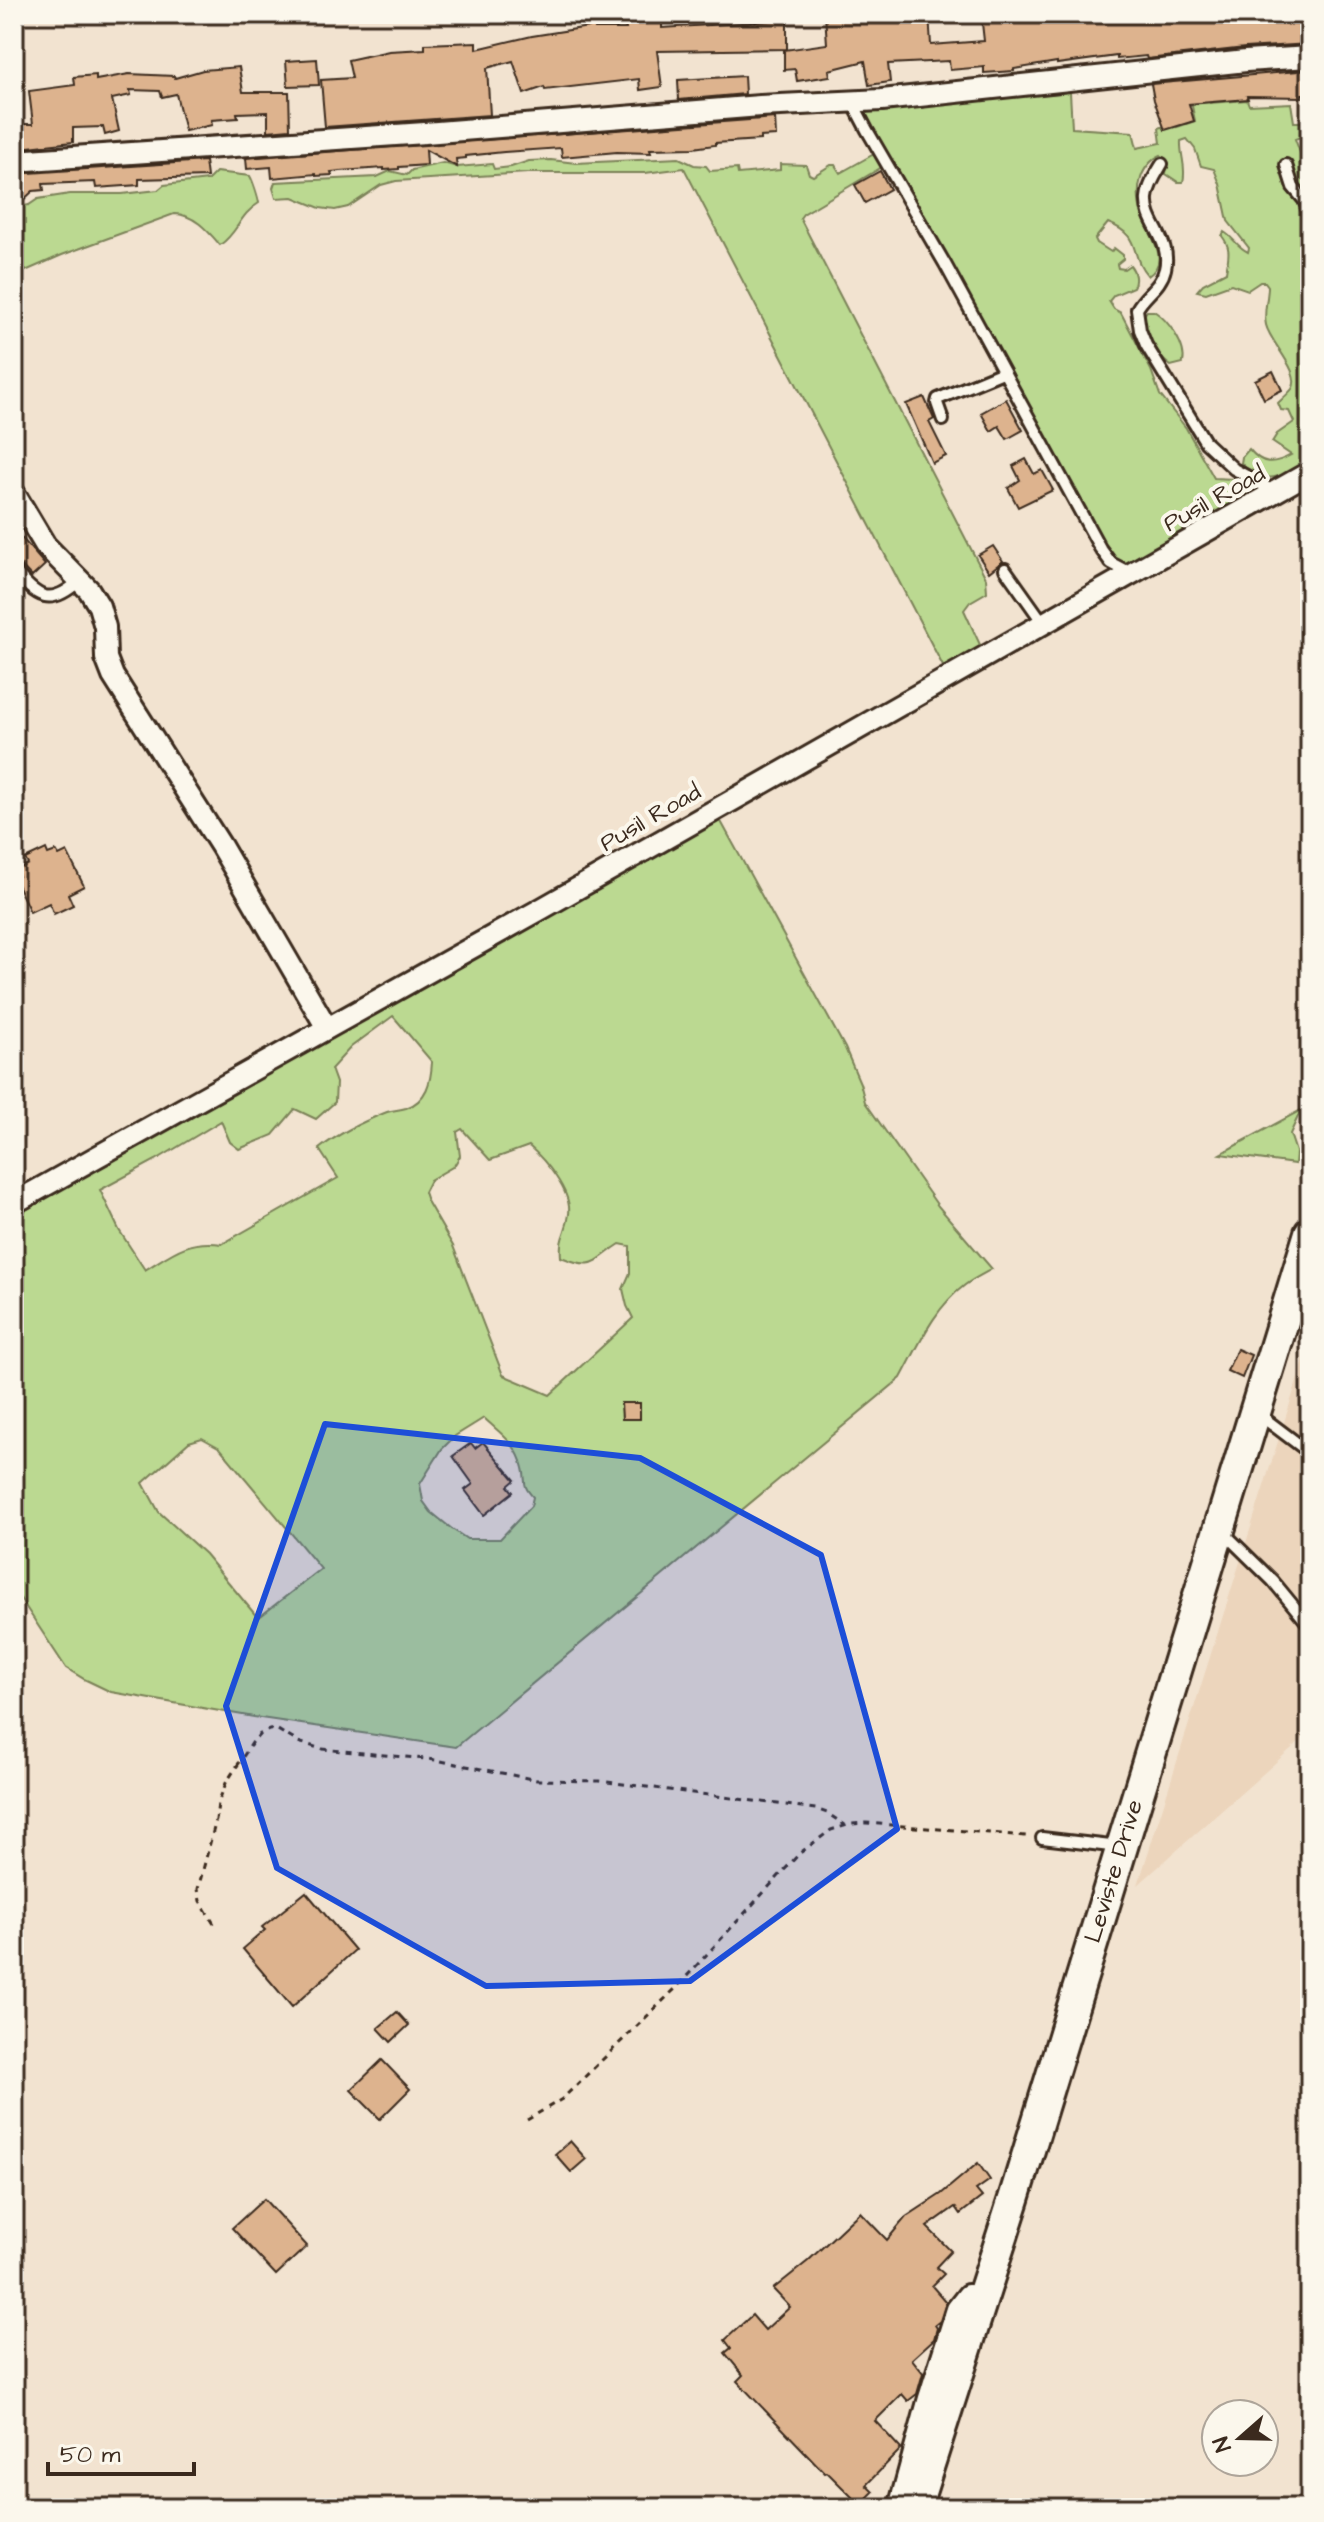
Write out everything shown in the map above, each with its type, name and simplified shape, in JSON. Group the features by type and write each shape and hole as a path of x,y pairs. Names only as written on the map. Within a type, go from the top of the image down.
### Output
{"main road":[{"name":"Leviste Drive","path":"915,2508 1014,2199 1310,1233"}],"street":[{"path":"14,161 945,94 1246,61 1310,57"},
{"name":"Pusil Road","path":"14,1203 543,908 1310,472"},
{"path":"14,493 45,545 94,598 103,616 106,658 113,676 221,846 327,1028"},
{"path":"899,2508 957,2309 968,2295 983,2296"}],"lane":[{"path":"856,101 857,111 867,130 945,264 1104,555 1114,565 1131,574"},
{"path":"1162,164 1147,197 1151,217 1167,253 1166,264 1159,284 1137,309 1142,335 1206,443 1234,469 1277,493"},
{"path":"1286,165 1293,187 1304,200 1310,216"},
{"path":"943,420 938,399 1003,372"},
{"path":"1005,569 1044,624"},
{"path":"14,570 29,589 44,597 64,593 80,580"},
{"path":"1255,1411 1310,1453"},
{"path":"1219,1528 1253,1560 1310,1626"},
{"path":"1042,1838 1120,1847"}],"path":[{"path":"214,1924 200,1901 198,1889 218,1803 226,1783 252,1743 269,1730 276,1729 298,1742 322,1749 436,1760 537,1780 600,1781 816,1809 845,1825"},
{"path":"527,2120 562,2099 675,1989 800,1853 821,1836 845,1825 866,1823 1042,1838"}],"highlighted area":[{"path":"325,1424 640,1458 821,1555 897,1829 690,1981 486,1986 277,1868 226,1706"}],"shaded area":[{"path":"1310,1340 1310,1732 1138,1885"}],"green space":[{"path":"1070,92 1072,128 1133,132 1137,148 1161,143 1159,128 1175,123 1177,127 1195,121 1191,101 1209,97 1210,103 1247,100 1249,105 1291,103 1294,122 1310,122 1310,149 1305,135 1295,139 1310,179 1310,462 1283,475 1266,478 1257,476 1241,463 1249,449 1268,462 1291,455 1272,442 1277,434 1294,422 1289,411 1281,410 1278,403 1292,389 1293,375 1266,325 1268,286 1265,282 1248,290 1231,284 1206,293 1197,291 1203,284 1226,272 1228,253 1222,236 1224,232 1244,250 1248,252 1249,248 1228,221 1214,169 1201,166 1195,149 1187,139 1181,141 1183,182 1166,174 1167,165 1161,155 1142,174 1138,196 1145,223 1157,247 1155,270 1148,276 1131,240 1119,228 1108,223 1095,239 1111,252 1114,248 1123,255 1118,268 1124,269 1130,265 1133,270 1133,287 1114,295 1109,301 1121,313 1151,370 1160,395 1186,428 1214,478 1234,479 1255,493 1138,562 1121,563 1111,557 862,109"},
{"path":"874,154 882,167 800,218 986,578 987,592 970,602 964,610 982,649 945,670 684,168 645,173 528,173 396,181 381,185 348,207 335,210 320,208 293,197 276,198 273,188 275,182 377,177 390,171 407,175 412,170 443,163 457,167 492,164 494,169 529,161 551,160 576,163 679,158 694,165 706,166 710,171 737,169 738,174 780,170 780,164 806,165 813,176 831,165 835,165 840,173"},
{"path":"216,172 250,176 259,203 220,245 194,220 174,214 14,276 14,208 29,205 38,199 70,194 158,190 164,185 208,180"},
{"path":"1147,311 1154,311 1170,327 1182,349 1183,363 1171,366 1156,350 1146,329 1144,315"},
{"path":"718,816 845,1048 865,1102 938,1206 992,1269 965,1285 944,1305 901,1378 456,1747 111,1692 66,1668 14,1589 14,1217 233,1088","holes":["393,1016 432,1062 429,1083 419,1101 369,1119 319,1149 338,1178 222,1244 190,1246 145,1270 119,1230 100,1190 221,1121 230,1142 239,1149 273,1135 295,1109 316,1119 335,1102 336,1083 331,1069 351,1047","462,1129 490,1160 529,1146 542,1159 562,1187 569,1205 561,1257 588,1264 620,1244 630,1246 630,1273 623,1289 633,1318 550,1395 503,1375 453,1246 427,1201 424,1192 430,1180 454,1166 460,1156 457,1132","484,1418 517,1452 526,1486 533,1497 531,1506 500,1539 467,1539 431,1512 423,1501 420,1484 442,1449 455,1436","202,1438 220,1448 321,1569 258,1618 205,1554 159,1512 143,1483 189,1442"]},
{"path":"1301,1110 1290,1134 1296,1152 1295,1164 1220,1154"}],"building":[{"path":"825,14 929,14 931,45 984,41 981,14 1235,14 1235,19 1290,18 1289,14 1310,14 1310,44 1147,59 1146,56 1117,59 1117,56 984,73 984,67 950,70 949,61 888,64 890,82 869,85 865,61 829,70 830,76 797,81 795,69 784,70 784,50 827,44"},
{"path":"787,20 787,49 657,51 662,87 640,90 639,79 545,90 544,87 524,94 513,61 487,68 490,115 325,127 321,80 352,78 348,60 389,51 425,49 425,44 477,42 477,49 595,26 595,29 626,29 625,25 662,22 662,28"},
{"path":"317,59 319,85 288,86 286,61"},
{"path":"239,67 243,92 289,92 290,129 268,131 268,112 237,113 238,118 211,120 212,125 185,131 176,94 162,97 160,91 130,90 131,95 112,99 119,131 105,135 103,127 73,128 73,142 19,148 18,124 33,124 29,91 75,85 74,77 96,75 96,80 129,74 175,78 203,70"},
{"path":"1310,70 1310,94 1302,94 1302,97 1247,96 1248,99 1189,104 1194,121 1165,130 1151,84"},
{"path":"744,76 745,94 679,100 678,80"},
{"path":"775,118 776,136 693,148 650,149 651,153 617,152 562,157 561,148 504,152 456,159 457,167 426,150 427,165 272,178 271,167 247,169 246,158"},
{"path":"205,161 207,177 139,179 139,185 96,188 95,182 43,184 44,190 33,191 19,204 19,193 14,194 14,174"},
{"path":"880,171 890,189 865,203 855,185"},
{"path":"1273,371 1282,390 1264,399 1255,380"},
{"path":"924,397 934,419 929,422 946,456 932,463 906,404"},
{"path":"1006,399 1023,430 1007,439 999,426 991,431 981,413"},
{"path":"1026,459 1034,474 1042,470 1053,490 1018,507 1008,488 1020,480 1013,466"},
{"path":"14,529 45,565 32,577 14,558"},
{"path":"993,546 1003,561 989,572 978,555"},
{"path":"46,849 48,854 56,851 59,856 67,852 84,886 68,894 73,905 54,914 49,903 30,912 14,878 19,876 16,870 28,864 25,859"},
{"path":"1237,1349 1251,1355 1242,1378 1227,1371"},
{"path":"621,1403 640,1403 640,1419 622,1419"},
{"path":"483,1442 515,1480 508,1486 513,1492 484,1515 465,1490 473,1484 453,1456 471,1443 475,1448"},
{"path":"306,1892 355,1950 292,2007 243,1949 265,1930 262,1927"},
{"path":"397,2012 409,2025 391,2042 378,2028"},
{"path":"382,2060 410,2089 380,2119 351,2090"},
{"path":"570,2141 586,2159 571,2172 555,2154"},
{"path":"978,2163 990,2180 976,2190 982,2197 960,2214 955,2207 927,2227 951,2251 936,2267 944,2274 932,2286 946,2302 940,2321 935,2325 934,2339 912,2359 923,2373 917,2394 908,2401 902,2394 875,2421 901,2449 866,2485 873,2492 860,2505 737,2381 743,2375 725,2353 731,2348 725,2340 752,2315 765,2330 790,2307 773,2289 860,2212 887,2240 906,2217 941,2194"},
{"path":"264,2199 307,2246 276,2275 232,2228"}]}
